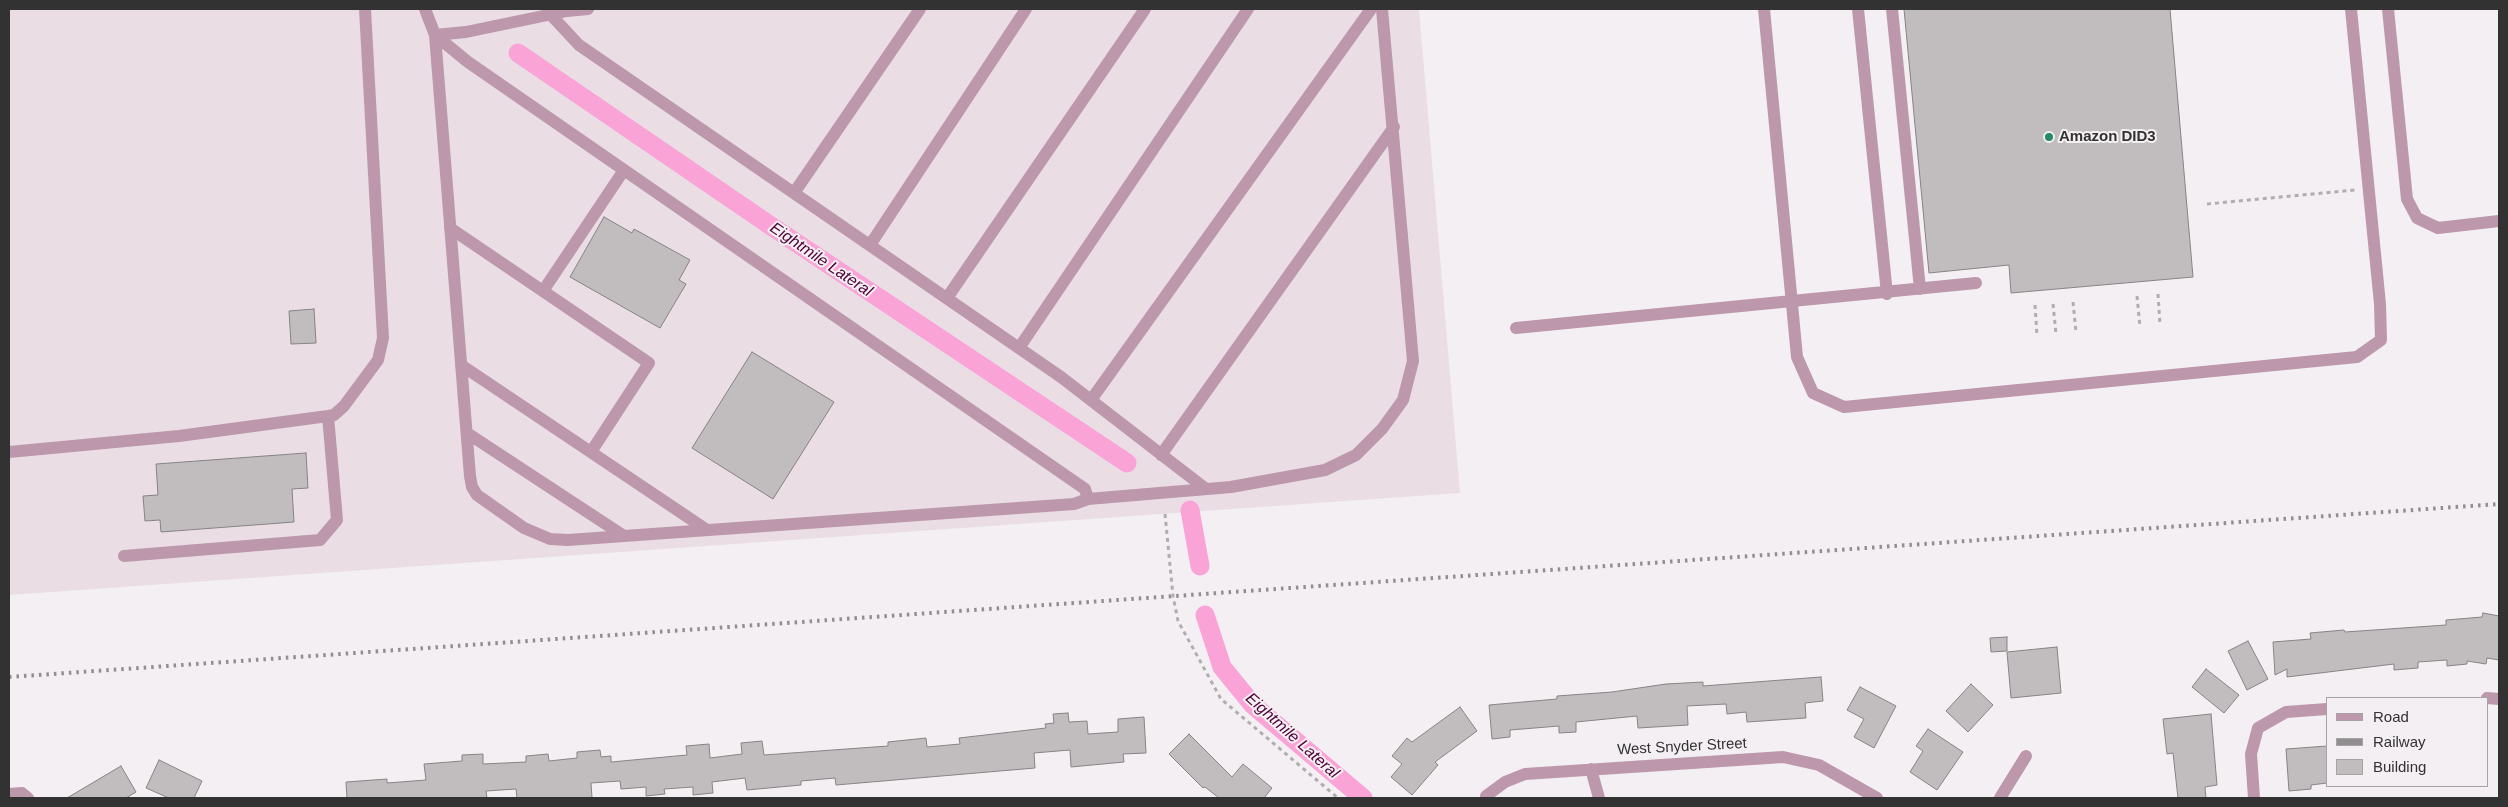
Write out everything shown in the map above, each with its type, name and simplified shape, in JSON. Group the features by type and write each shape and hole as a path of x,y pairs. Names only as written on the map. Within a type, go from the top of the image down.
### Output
{"street":[{"path":"9,452 179,436 328,416 334,415 344,406 378,360 383,338 365,9"},
{"path":"425,9 435,35 470,476 477,496 524,528 550,540 1074,504 1088,499 1231,487 1324,470 1356,455 1382,430 1403,400 1413,361 1394,127 1382,9"},
{"path":"435,35 466,32 550,14 588,9"},
{"path":"794,193 920,9"},
{"path":"870,245 1026,9"},
{"path":"947,298 1145,9"},
{"path":"1019,348 1248,9"},
{"path":"1091,400 1371,9"},
{"path":"1764,9 1796,357 1813,393 1844,407 2357,357 2381,340 2350,9"},
{"path":"1858,9 1887,294"},
{"path":"1892,9 1920,289"},
{"path":"2388,9 2406,199 2418,218 2438,228 2499,221"},
{"path":"550,14 579,45 1019,348 1091,400 1206,489"},
{"path":"435,35 468,62 1085,489 1088,499"},
{"path":"1161,455 1394,127"},
{"path":"543,291 624,170"},
{"path":"450,228 649,364 591,452"},
{"path":"1516,328 1887,294 1976,283"},
{"path":"461,365 707,530"},
{"path":"124,556 320,540 337,520 328,416"},
{"path":"467,433 624,536"},
{"path":"2254,798 2250,754 2258,728 2286,712 2326,709"},
{"path":"2000,798 2026,756"},
{"name":"West Snyder Street","path":"1486,796 1505,782 1525,774 1783,757 1819,766 1877,798"},
{"path":"1591,769 1599,798"},
{"path":"9,794 22,793 28,798"}],"path":[{"path":"2207,204 2368,188"},
{"path":"2158,294 2160,325"},
{"path":"2137,296 2140,327"},
{"path":"2073,302 2076,332"},
{"path":"2053,304 2056,334"},
{"path":"2034,305 2037,336"},
{"path":"1165,514 1173,596 1178,621 1221,699 1338,798"}],"shaded area":[{"path":"9,9 1419,9 1460,493 9,595"}],"building":[{"name":"Amazon DID3","path":"1904,9 2170,9 2193,277 2011,293 2009,265 1929,273"},
{"path":"604,217 632,233 634,229 690,260 679,280 686,284 660,328 570,277"},
{"path":"314,309 316,343 291,344 289,311"},
{"path":"752,352 834,402 773,499 692,448"},
{"path":"306,453 308,488 292,489 294,522 161,532 160,520 145,521 143,496 158,495 156,464"},
{"path":"2483,613 2499,616 2499,660 2487,658 2486,664 2467,661 2467,664 2447,666 2447,660 2418,662 2418,668 2394,670 2394,664 2287,677 2287,669 2275,675 2273,642 2311,639 2310,633 2446,625 2446,620 2482,617"},
{"path":"2007,637 2007,651 1991,652 1990,638"},
{"path":"2248,641 2268,679 2247,690 2228,651"},
{"path":"2057,647 2061,693 2011,698 2007,652"},
{"path":"2206,669 2239,695 2224,713 2192,687"},
{"path":"1821,677 1823,701 1805,703 1806,718 1747,722 1746,712 1727,714 1726,704 1687,706 1688,725 1638,728 1637,716 1576,722 1576,732 1559,733 1559,726 1510,730 1510,737 1492,739 1489,705 1557,699 1557,696 1612,692 1666,684 1703,682 1703,686"},
{"path":"1971,684 1993,705 1968,732 1946,711"},
{"path":"1860,687 1896,706 1874,748 1854,737 1864,719 1847,710"},
{"path":"1460,707 1477,731 1435,762 1438,765 1412,795 1391,777 1402,764 1392,756 1407,738 1412,742"},
{"path":"1068,713 1069,722 1087,721 1088,734 1118,732 1118,719 1144,717 1146,753 1123,754 1124,762 1071,767 1070,750 1034,753 1035,768 836,785 835,778 801,781 801,785 747,790 745,778 712,782 713,793 693,795 693,787 664,789 665,794 646,796 646,787 621,789 620,781 591,783 592,798 517,798 516,789 486,791 487,798 347,798 346,782 387,779 387,783 426,780 424,764 462,761 462,755 483,754 483,764 526,762 526,756 548,754 549,761 577,758 577,752 600,750 601,757 611,756 611,762 687,755 686,746 709,744 710,758 742,754 741,743 762,741 764,755 888,746 888,742 926,738 927,747 960,744 959,738 1046,728 1045,724 1054,723 1053,714"},
{"path":"2211,714 2217,785 2205,787 2206,798 2178,798 2173,753 2167,754 2163,719"},
{"path":"1928,729 1963,752 1937,790 1910,772 1923,751 1916,746"},
{"path":"1189,734 1232,777 1243,764 1272,788 1264,798 1219,798 1205,787 1203,788 1169,754"},
{"path":"2326,746 2326,783 2311,785 2311,789 2289,791 2286,749"},
{"path":"159,760 202,781 194,798 169,798 146,788"},
{"path":"121,766 136,792 126,798 67,798"}],"waterway":[{"name":"Eightmile Lateral","path":"518,53 771,226 1127,463"},
{"name":"Eightmile Lateral","path":"1190,510 1200,566"},
{"name":"Eightmile Lateral","path":"1205,615 1222,667 1253,705 1363,798"}],"railway":[{"path":"9,677 2499,504"}],"place":[{"name":"Amazon DID3","path":"2049,137"}]}
